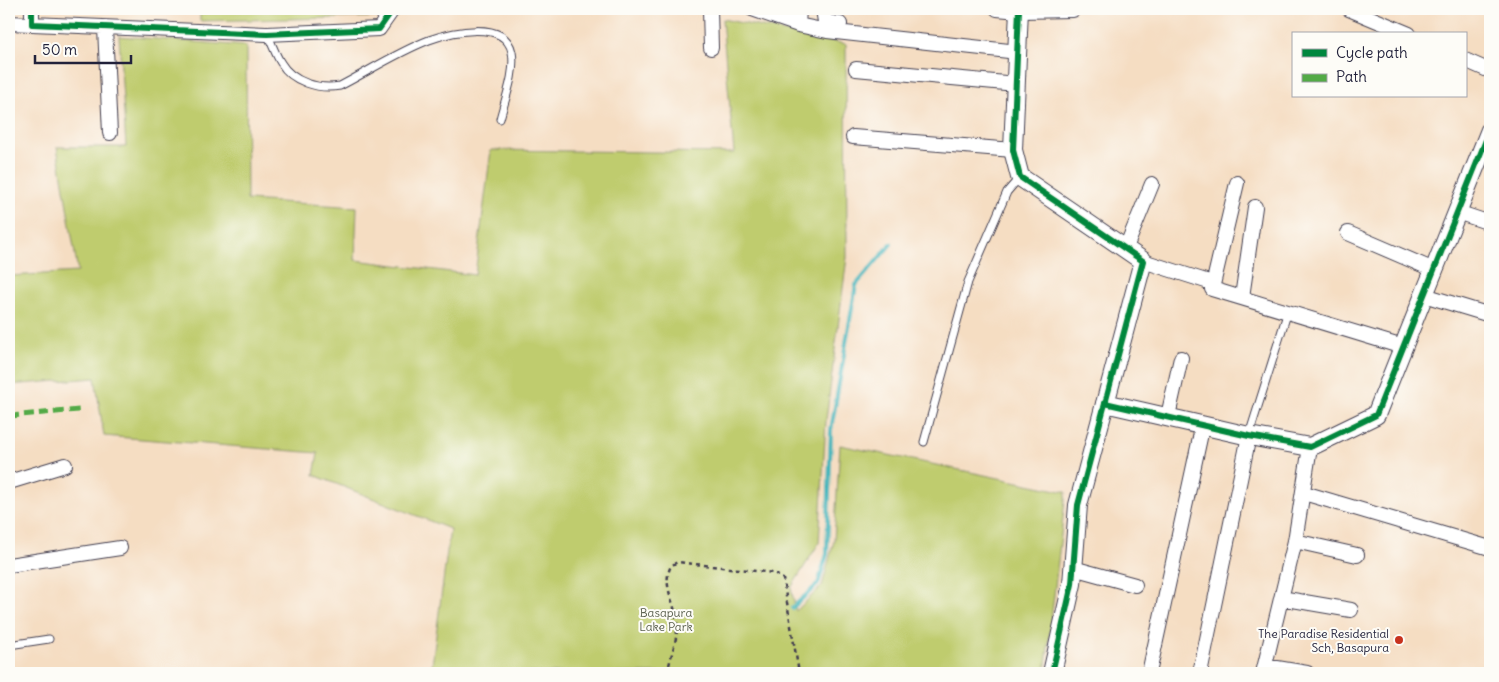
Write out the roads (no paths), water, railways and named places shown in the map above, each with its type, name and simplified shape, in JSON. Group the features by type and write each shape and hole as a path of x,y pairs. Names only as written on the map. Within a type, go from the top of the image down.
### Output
{"street":[{"path":"32,9 32,24"},
{"path":"9,22 105,28 267,34 379,29 393,9"},
{"path":"710,9 711,48"},
{"path":"752,9 798,25 876,37 1018,48"},
{"path":"798,25 799,9"},
{"path":"823,9 825,22 1018,48"},
{"path":"997,9 1073,10"},
{"path":"1349,9 1404,32"},
{"path":"1019,10 1014,150 1020,176 1143,261 1212,283"},
{"path":"105,28 110,133"},
{"path":"1466,60 1490,71"},
{"path":"856,69 1016,84"},
{"path":"1105,402 1249,436 1310,447 1376,415 1490,130"},
{"path":"853,137 1014,150"},
{"path":"1238,183 1212,289 1216,292 1242,297 1403,347"},
{"path":"1125,250 1152,184"},
{"path":"1242,297 1255,207"},
{"path":"1457,212 1490,223"},
{"path":"1348,234 1434,270"},
{"path":"1052,673 1072,584 1078,505 1143,261"},
{"path":"1424,295 1490,314"},
{"path":"1168,416 1181,358"},
{"path":"1149,673 1204,424"},
{"path":"1200,673 1249,436"},
{"path":"1307,673 1264,670 1295,541 1310,447"},
{"path":"9,482 65,465"},
{"path":"1304,492 1490,548"},
{"path":"1295,541 1357,555"},
{"path":"9,565 120,548"},
{"path":"1073,568 1135,585"},
{"path":"1281,598 1350,610"}],"lane":[{"path":"267,34 281,64 289,73 300,80 329,88 340,86 429,40 482,30 498,33 507,39 512,52 512,65 500,119"},
{"path":"924,442 968,282 1007,192 1020,176"},
{"path":"1249,436 1288,311"},
{"path":"9,645 49,640"}],"waterway":[{"path":"792,608 818,584 827,554 831,430 856,285 891,244"}],"place":[{"name":"The Paradise Residential Sch, Basapura","path":"1399,640"}],"park label":[{"name":"Basapura Lake Park","path":"666,619"}]}
